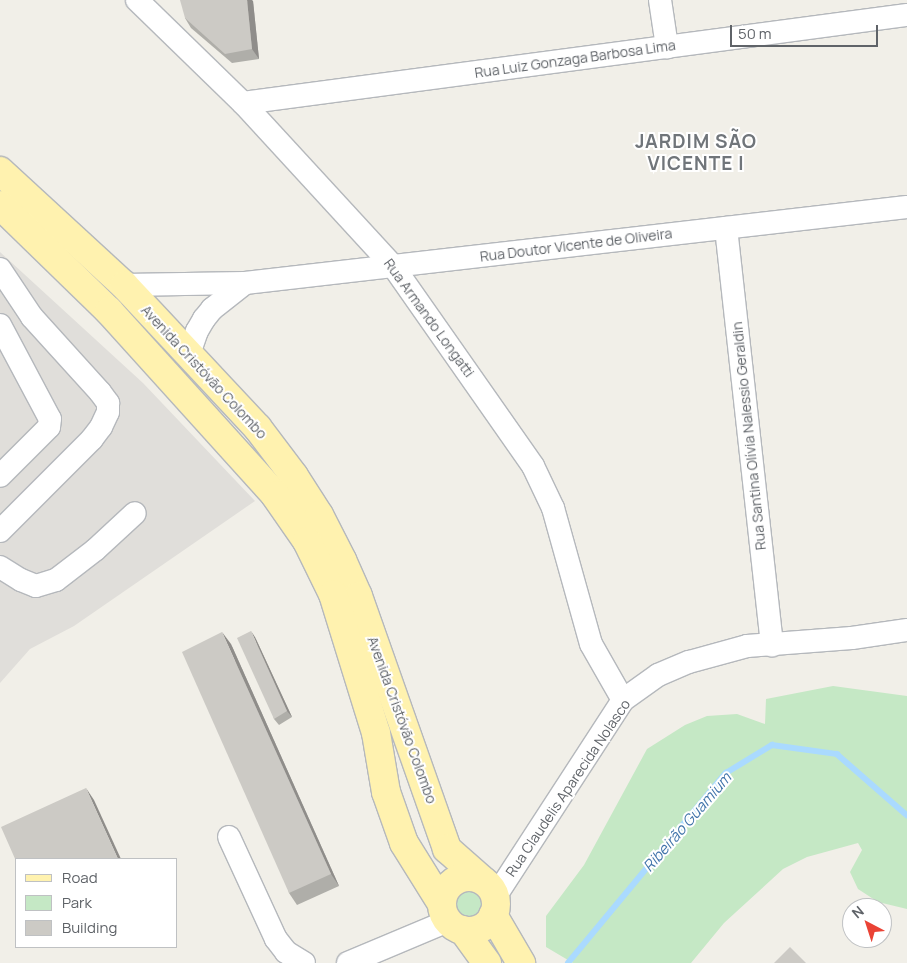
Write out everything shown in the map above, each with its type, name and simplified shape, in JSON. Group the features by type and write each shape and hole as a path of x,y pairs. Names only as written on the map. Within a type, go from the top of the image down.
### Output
{"main road":[{"name":"Avenida Cristóvão Colombo","path":"0,171 124,285 257,427 294,476 318,515 342,560 358,596 447,849 490,897 521,963"},
{"name":"Avenida Cristóvão Colombo","path":"0,205 109,311 275,495 307,541 333,594 339,612 376,733 386,792 404,843 451,918 487,963"},
{"path":"467,877 490,897 481,928 451,918 445,891 454,881 467,877"}],"street":[{"name":"Rua Armando Longatti","path":"137,0 243,103 393,266 533,466 553,508 591,644 623,700"},
{"path":"660,0 667,47"},
{"name":"Rua Luiz Gonzaga Barbosa Lima","path":"243,103 907,15"},
{"name":"Rua Doutor Vicente de Oliveira","path":"124,285 245,283 907,207"},
{"name":"Rua Santina Olívia Nalessio Geraldin","path":"726,228 772,645"},
{"path":"0,269 32,317 100,392 108,403 108,412 101,427 92,439 0,531"},
{"path":"189,354 196,331 204,319 212,309 245,283"},
{"path":"0,325 50,419 49,426 3,467"},
{"path":"0,567 21,580 36,586 56,580 95,550 136,513"},
{"name":"Rua Claudelis Aparecida Nolasco","path":"490,897 623,700 658,675 689,662 747,646 852,638 907,630"},
{"path":"230,838 276,939 286,952 304,963"},
{"path":"348,963 451,918"}],"shaded area":[{"path":"0,252 143,383 255,501 74,626 30,649 0,683"}],"green space":[{"path":"833,686 907,696 907,909 892,905 892,898 872,898 858,889 850,872 862,850 858,843 807,857 783,869 724,923 691,963 573,963 546,947 546,916 584,865 647,749 685,725 707,716 737,714 765,724 766,699"},
{"path":"469,886 476,887 482,891 486,897 486,911 482,917 476,921 469,922 462,921 456,917 452,911 451,904 452,897 456,891 462,887"}],"building":[{"path":"180,0 247,0 252,49 225,54 185,18"},
{"path":"251,631 287,711 274,719 237,638"},
{"path":"222,632 331,874 289,893 182,652"},
{"path":"86,788 118,858 15,859 1,827"},
{"path":"790,947 806,963 774,963"}],"waterway":[{"name":"Ribeirão Guamium","path":"568,963 726,773 772,745 837,754 907,815"}],"district":[{"name":"JARDIM SÃO VICENTE I","path":"696,153"}]}
